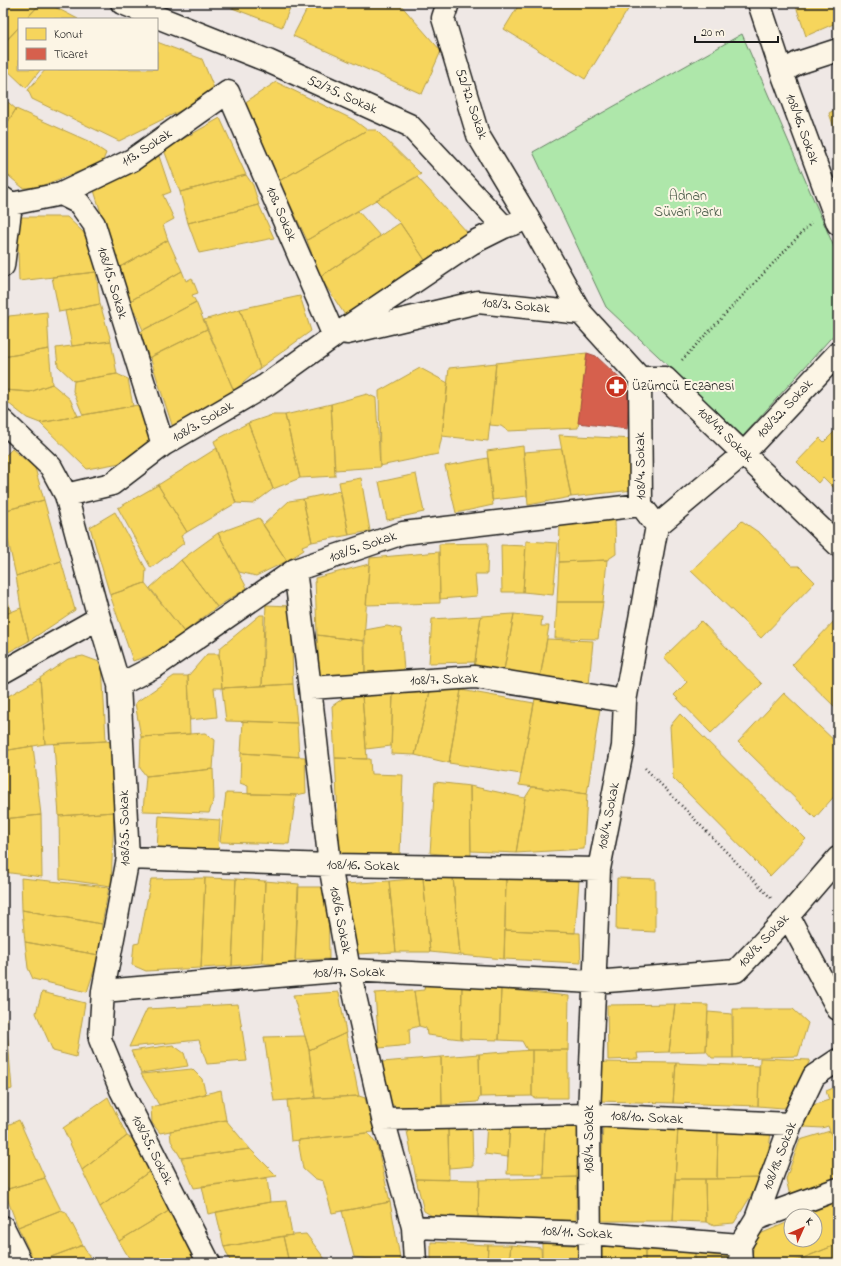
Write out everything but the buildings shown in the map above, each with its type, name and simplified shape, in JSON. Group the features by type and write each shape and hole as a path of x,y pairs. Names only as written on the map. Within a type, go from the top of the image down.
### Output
{"street":[{"name":"52/75. Sokak","path":"122,3 268,61 410,125 504,227"},
{"name":"52/72. Sokak","path":"448,3 443,18 478,135 529,220"},
{"name":"108/46. Sokak","path":"759,3 783,75 838,224"},
{"path":"783,75 798,63 838,50"},
{"name":"113. Sokak","path":"61,194 132,160 228,92"},
{"name":"108. Sokak","path":"228,92 334,336"},
{"path":"3,266 7,201 61,194"},
{"name":"108/15. Sokak","path":"61,194 79,203 94,224 163,445"},
{"path":"504,227 529,220 581,313 640,378 665,378"},
{"name":"108/3. Sokak","path":"66,495 112,484 163,445 266,385 334,336 472,243 504,227"},
{"name":"108/3. Sokak","path":"334,336 478,302 581,313"},
{"name":"108/32. Sokak","path":"657,526 744,454 838,353"},
{"name":"108/4. Sokak","path":"590,1263 589,1115 599,869 623,746 625,701 657,526 641,506 640,378"},
{"name":"108/49. Sokak","path":"665,378 838,545"},
{"name":"108/35. Sokak","path":"6,429 51,466 66,495 99,618 119,685 128,858 104,991 100,1039 121,1090 208,1263"},
{"name":"108/5. Sokak","path":"119,685 156,666 295,570 403,533 641,506"},
{"name":"108/6. Sokak","path":"295,570 330,865 349,970 383,1119 413,1227 415,1263"},
{"path":"3,672 99,618"},
{"name":"108/7. Sokak","path":"310,688 475,677 625,701"},
{"name":"108/16. Sokak","path":"128,858 330,865 599,869"},
{"name":"108/8. Sokak","path":"594,982 736,971 788,916 838,858"},
{"path":"788,916 838,1009"},
{"name":"108/17. Sokak","path":"104,991 349,970 594,982"},
{"name":"108/18. Sokak","path":"740,1254 756,1219 791,1124 814,1076 838,1060"},
{"name":"108/10. Sokak","path":"383,1119 589,1115 791,1124"},
{"path":"756,1219 838,1189"},
{"path":"3,1227 21,1263"},
{"name":"108/11. Sokak","path":"413,1227 590,1233 740,1254"}],"path":[{"path":"665,378 830,203"},
{"path":"623,746 788,916"}],"green space":[{"name":"Adnan Süvari Parkı","path":"742,34 838,256 838,330 743,436 606,307 533,152"}],"place":[{"name":"Üzümcü Eczanesi","path":"617,386"}]}
